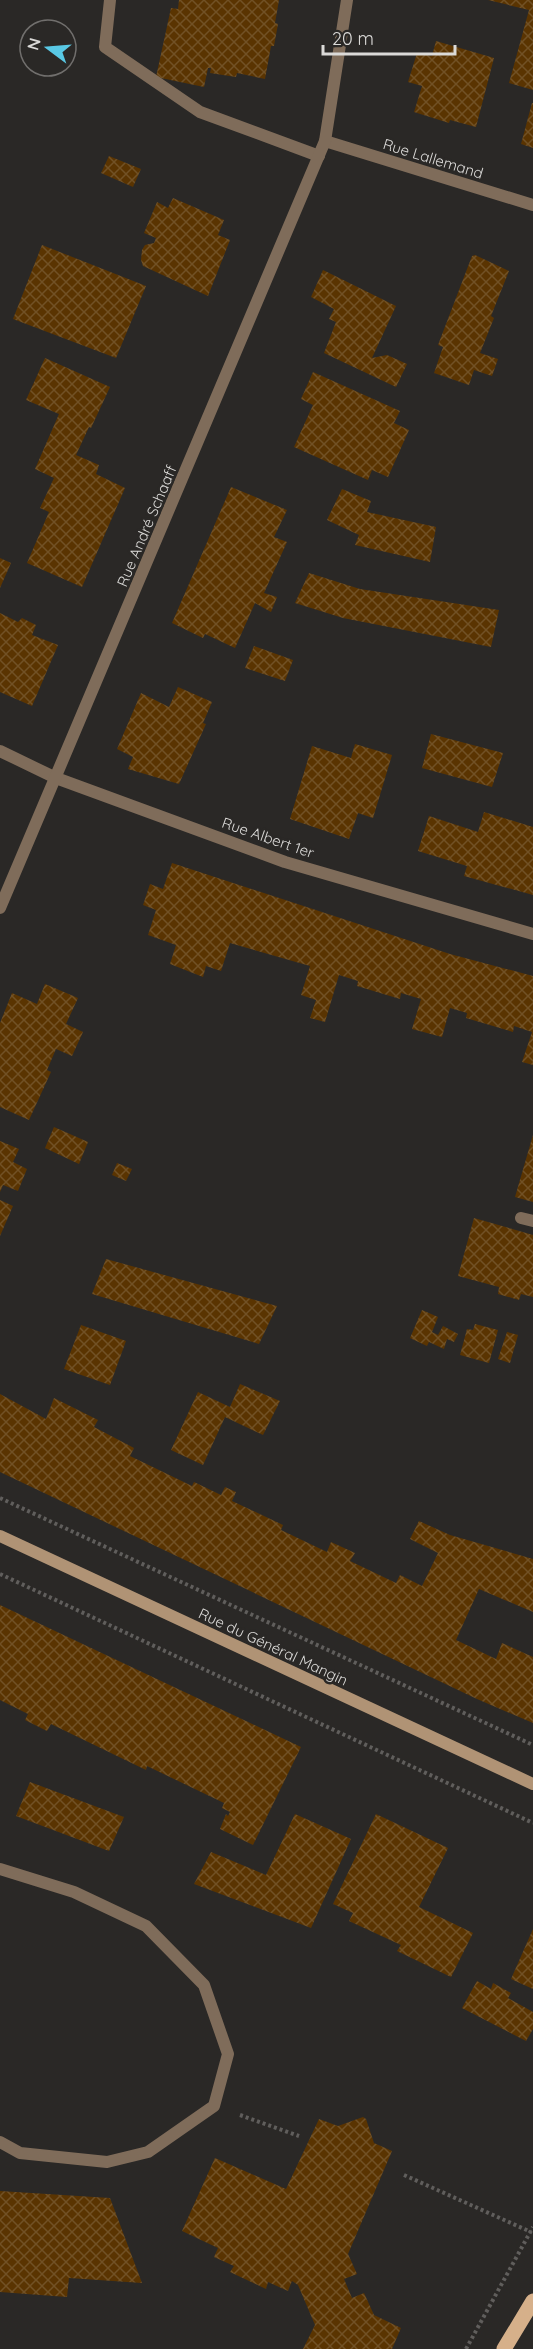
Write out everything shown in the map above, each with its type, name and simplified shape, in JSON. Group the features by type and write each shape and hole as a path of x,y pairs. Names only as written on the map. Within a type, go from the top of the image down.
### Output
{"main road":[{"name":"Rue du Général Mangin","path":"0,1536 533,1784"},
{"path":"504,2349 533,2301"}],"street":[{"path":"110,0 105,47 200,112 319,156"},
{"name":"Rue André Schaaff","path":"0,908 325,141 347,0"},
{"name":"Rue Lallemand","path":"325,141 533,205"},
{"name":"Rue Albert 1er","path":"0,751 56,778 285,862 533,934"},
{"path":"0,1869 74,1892 146,1926 204,1985 228,2054 214,2106 148,2152 107,2162 20,2153 0,2142"}],"path":[{"path":"0,1498 533,1745"},
{"path":"0,1574 533,1822"},
{"path":"214,2106 299,2136"},
{"path":"404,2175 531,2232"},
{"path":"465,2349 533,2227"}],"building":[{"path":"179,0 279,0 275,23 278,24 265,79 237,73 236,77 210,73 211,68 208,68 204,87 156,77 171,8 178,9"},
{"path":"488,0 533,0 533,90 509,83 529,10"},
{"path":"436,41 494,58 476,127 450,120 449,123 414,112 422,86 408,82 417,53 432,56"},
{"path":"533,103 533,148 521,144"},
{"path":"109,156 141,169 133,187 101,173"},
{"path":"173,198 224,220 218,235 230,240 208,296 143,266 142,250 145,245 154,243 156,238 144,233 157,202 168,208"},
{"path":"42,245 146,286 116,358 13,319"},
{"path":"475,255 509,271 491,316 494,318 480,353 498,359 492,376 474,370 469,385 434,373 443,347 438,345 472,256"},
{"path":"323,270 396,306 372,358 387,355 407,364 396,387 324,353 336,322 329,319 334,309 311,297"},
{"path":"45,358 110,387 76,455 99,465 96,474 125,488 82,587 27,563 49,512 40,508 54,478 35,469 59,414 26,400"},
{"path":"313,372 400,411 394,423 409,430 388,477 372,470 368,480 294,447 313,405 301,399"},
{"path":"231,487 287,510 274,537 287,542 264,593 277,597 271,612 255,603 235,648 205,634 203,638 172,623"},
{"path":"342,489 371,501 367,512 436,527 430,562 355,545 359,535 327,520"},
{"path":"0,558 11,563 0,588"},
{"path":"309,573 360,589 499,610 491,647 343,618 295,603"},
{"path":"0,613 18,622 22,618 36,625 32,635 58,645 32,706 0,692"},
{"path":"254,646 293,660 285,681 245,668"},
{"path":"178,687 212,702 203,723 206,724 179,784 128,769 133,757 117,749 141,693 169,707"},
{"path":"431,734 503,753 492,787 422,768"},
{"path":"355,744 392,755 373,818 358,813 349,839 290,819 312,746 351,758"},
{"path":"484,812 533,827 533,895 464,876 467,866 418,851 429,816 478,832"},
{"path":"172,863 450,954 533,976 533,1065 522,1062 532,1032 514,1026 513,1032 466,1018 467,1013 450,1008 442,1037 412,1029 421,999 401,993 400,999 357,986 358,981 339,975 325,1022 310,1018 316,1000 301,995 310,966 230,943 221,971 206,966 203,977 170,964 176,945 148,935 156,910 143,905 150,884 163,889"},
{"path":"45,984 78,998 66,1024 83,1032 72,1056 56,1049 47,1070 51,1072 29,1120 0,1107 0,1023 12,993 37,1004"},
{"path":"54,1127 88,1142 79,1164 45,1148"},
{"path":"533,1135 533,1202 515,1197"},
{"path":"0,1141 19,1149 13,1162 27,1169 18,1191 3,1185 0,1192"},
{"path":"117,1163 132,1169 126,1181 112,1175"},
{"path":"0,1200 13,1206 0,1236"},
{"path":"474,1218 533,1235 533,1297 521,1294 519,1300 498,1294 499,1287 458,1276"},
{"path":"106,1259 277,1306 259,1344 92,1294"},
{"path":"422,1310 438,1317 432,1332 438,1335 443,1326 458,1334 454,1342 447,1339 444,1349 429,1342 427,1346 410,1338"},
{"path":"475,1324 498,1330 489,1363 460,1355 467,1329 473,1330"},
{"path":"81,1325 126,1341 110,1385 64,1369"},
{"path":"507,1332 518,1335 510,1363 498,1359"},
{"path":"240,1384 280,1401 263,1435 225,1417 203,1465 171,1450 198,1392 230,1407"},
{"path":"0,1394 46,1419 54,1398 98,1420 94,1427 134,1448 130,1456 192,1486 194,1482 221,1495 225,1487 236,1492 232,1501 283,1525 281,1530 327,1552 331,1542 355,1553 350,1561 396,1583 400,1575 422,1586 438,1553 410,1539 419,1521 450,1535 533,1559 533,1612 479,1589 456,1640 496,1659 502,1643 533,1657 533,1723 477,1699 0,1472"},
{"path":"0,1605 301,1747 253,1845 220,1829 226,1814 228,1816 230,1812 222,1808 224,1803 147,1766 146,1770 51,1724 47,1731 25,1720 28,1714 0,1700"},
{"path":"30,1782 124,1817 109,1851 16,1816"},
{"path":"295,1814 351,1839 311,1928 194,1884 211,1852 266,1875"},
{"path":"376,1814 448,1848 419,1907 473,1933 451,1977 397,1951 401,1945 349,1921 353,1913 333,1904"},
{"path":"533,1929 533,1989 511,1979"},
{"path":"477,1981 491,1989 493,1983 511,1993 508,1998 533,2012 533,2029 526,2041 462,2008"},
{"path":"363,2117 366,2119 374,2143 392,2151 348,2254 357,2274 344,2279 352,2298 364,2293 374,2315 401,2328 392,2349 303,2349 315,2325 298,2285 292,2281 288,2291 268,2282 266,2289 230,2272 234,2266 214,2257 218,2248 182,2231 215,2158 286,2189 319,2119 338,2126"},
{"path":"0,2191 110,2198 142,2283 69,2278 67,2297 0,2292"}]}
